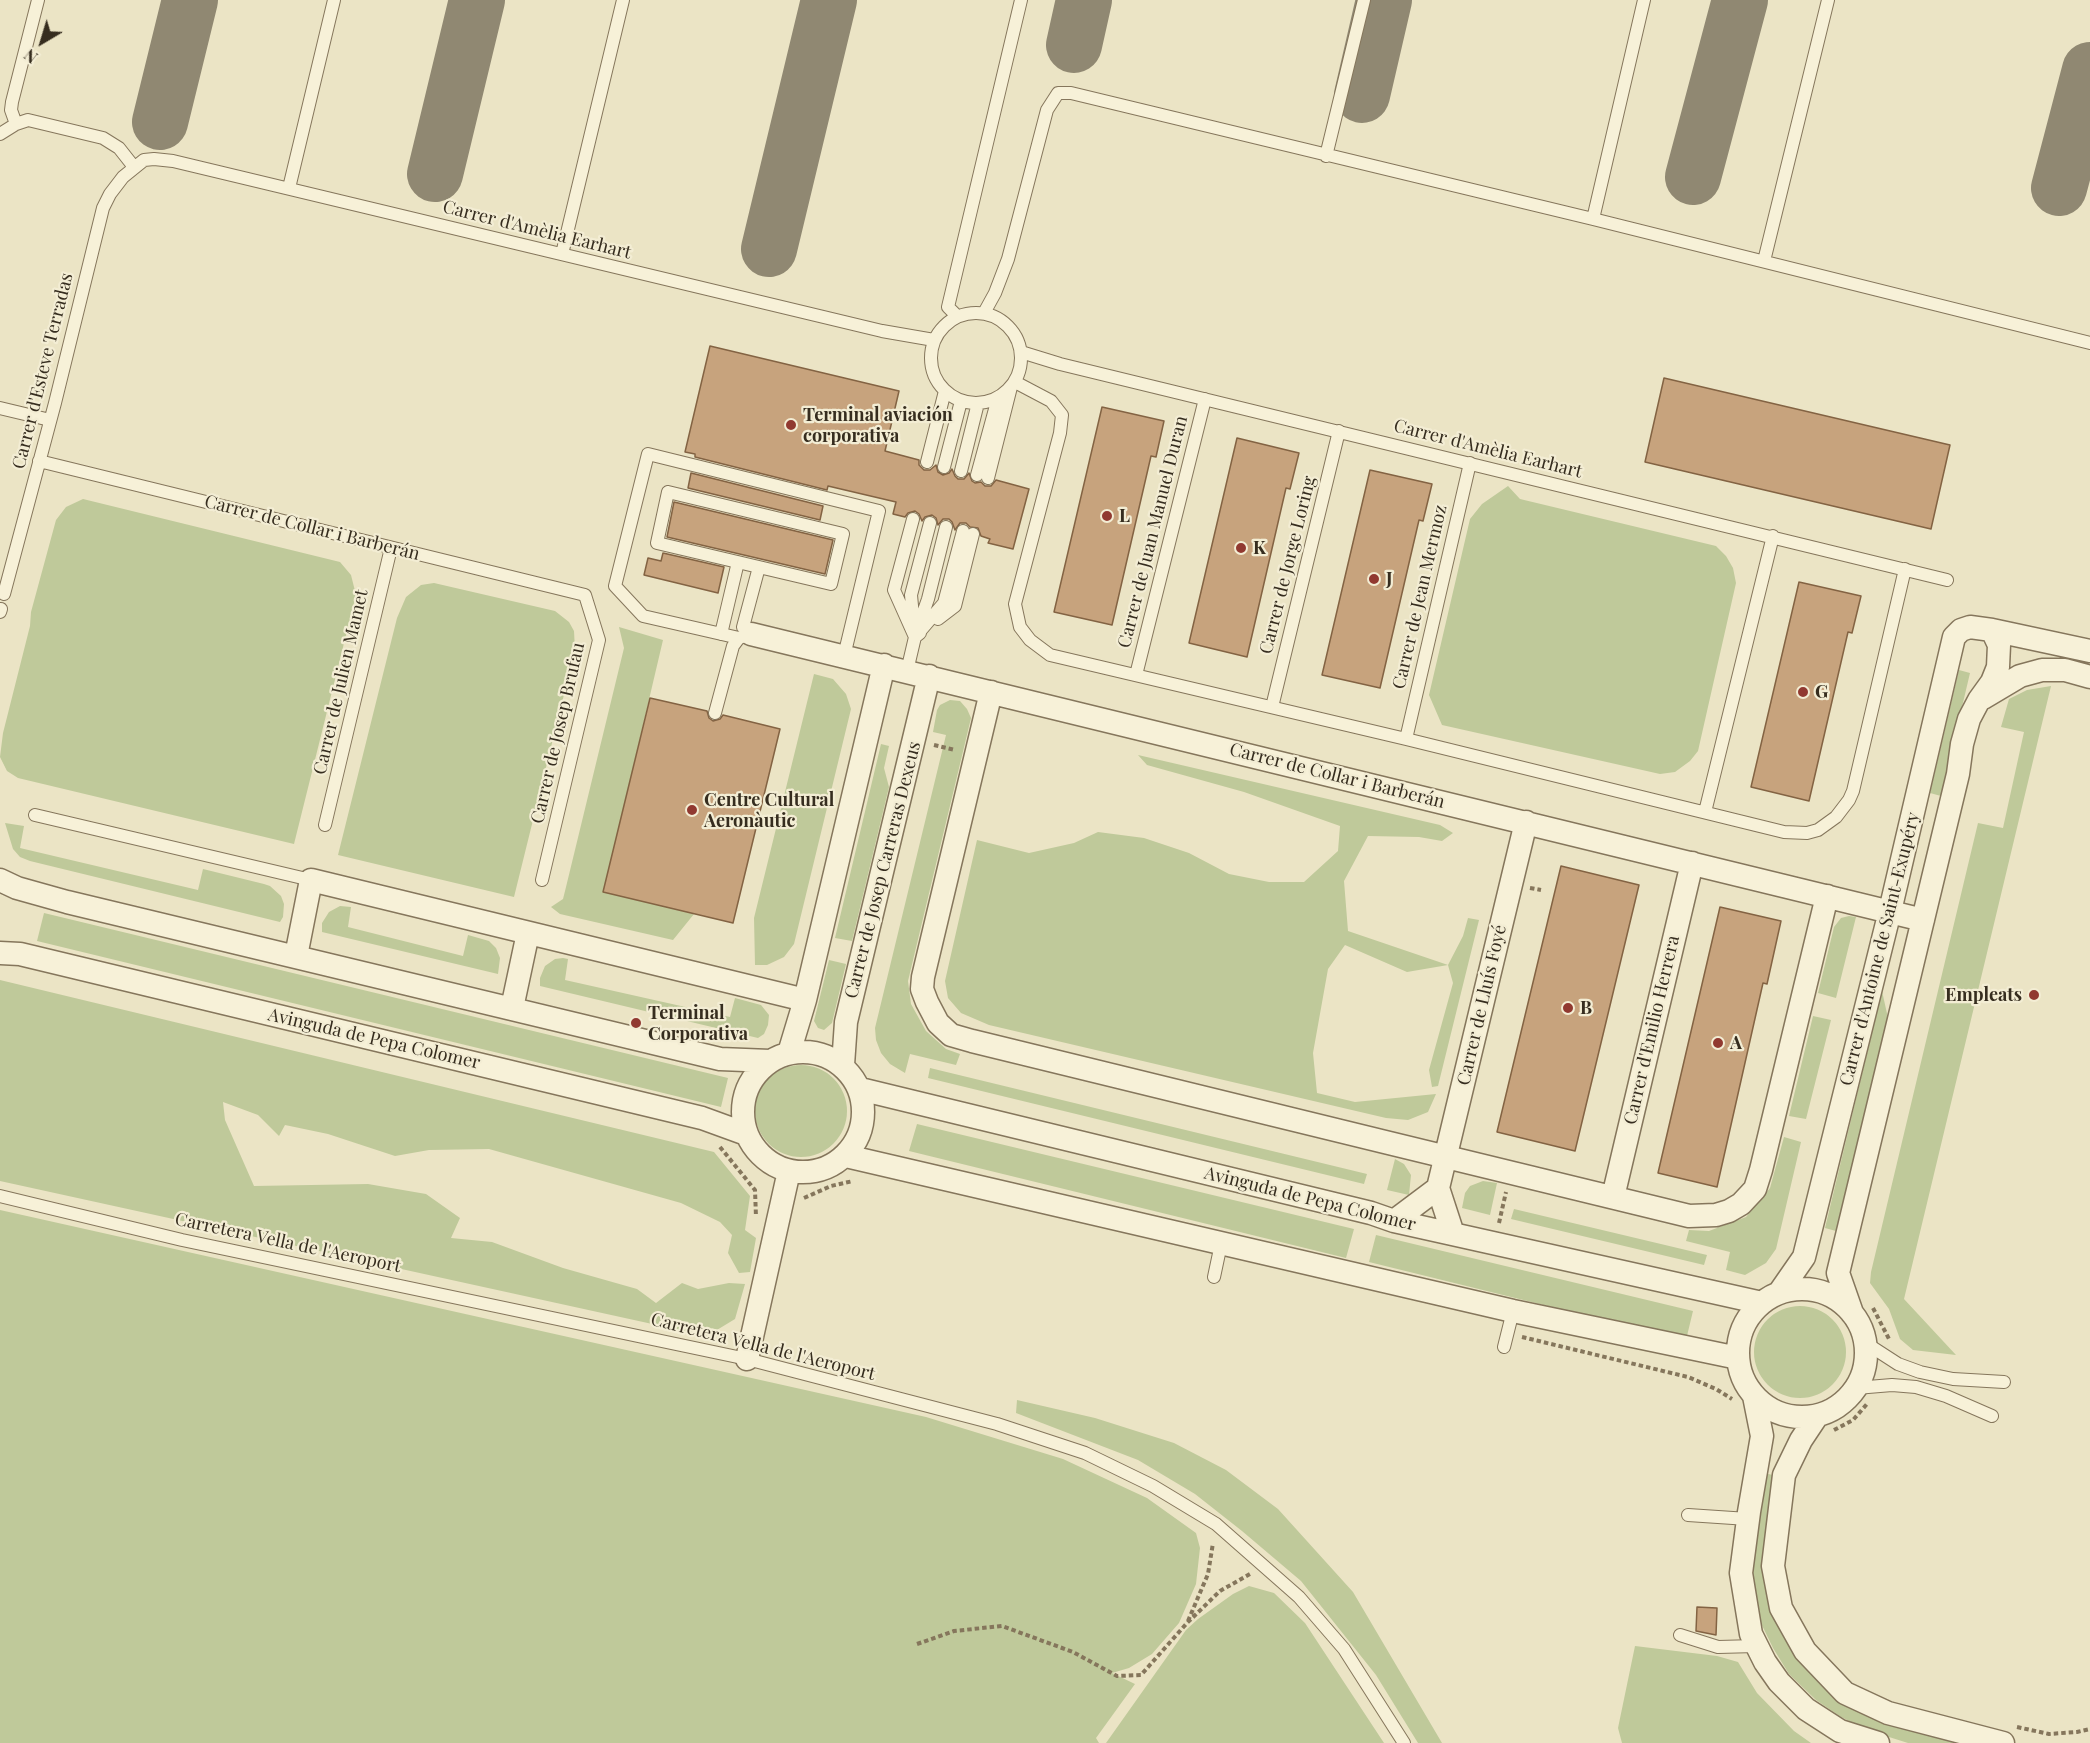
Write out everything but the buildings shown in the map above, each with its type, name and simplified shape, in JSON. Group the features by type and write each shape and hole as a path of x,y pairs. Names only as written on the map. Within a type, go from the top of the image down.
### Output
{"street":[{"name":"Carrer d'Antoine de Saint-Exupéry","path":"1771,1298 1804,1257 1890,911 1954,637 1961,630 1970,627 2090,651"},
{"name":"Carrer d'Antoine de Saint-Exupéry","path":"1861,1309 1838,1273 1958,774 1962,744 1969,719 1992,682 1998,667 1999,645 1992,630"},
{"name":"Carrer de Collar i Barberán","path":"745,636 884,665 1923,920"},
{"path":"0,880 17,888 67,902 720,1059 779,1057 818,1053 843,1065 860,1089 864,1118 858,1138 846,1156 835,1164 812,1173 789,1171 764,1159 746,1134 742,1114 744,1095 757,1072 779,1057 805,1000 884,665"},
{"path":"1979,700 2020,676 2042,670 2065,670 2090,677"},
{"name":"Carrer de Josep Carreras Dexeus","path":"843,1065 846,1022 929,676"},
{"path":"992,692 923,977 922,989 927,1002 938,1023 951,1035 1689,1216 1729,1212 1741,1204 1755,1189 1827,896"},
{"name":"Carrer de Lluís Foyé","path":"1438,1188 1526,822"},
{"name":"Carrer d'Emilio Herrera","path":"1613,1197 1692,863"},
{"path":"296,956 311,880 805,1000"},
{"path":"512,1008 528,933"},
{"name":"Avinguda de Pepa Colomer","path":"0,953 15,953 702,1118 746,1134"},
{"name":"Avinguda de Pepa Colomer","path":"860,1089 1371,1213 1394,1221 1771,1298"},
{"path":"846,1156 1513,1311 1738,1358"},
{"path":"747,1359 789,1171"},
{"path":"1394,1221 1438,1188 1453,1234"},
{"path":"1878,1743 1840,1731 1806,1709 1779,1682 1751,1634 1741,1573 1762,1436 1745,1400 1738,1358 1738,1343 1745,1323 1771,1298 1796,1289 1818,1292 1861,1309 1866,1352 1865,1394 1834,1409 1820,1425 1801,1440 1785,1475 1773,1566 1781,1608 1805,1651 1845,1693 1888,1713 2008,1735"},
{"path":"1745,1400 1820,1425"}],"lane":[{"path":"16,124 11,110 12,102 38,0"},
{"path":"289,188 334,0"},
{"path":"562,254 623,0"},
{"path":"957,316 948,307 1021,0"},
{"path":"1326,156 1364,0"},
{"path":"1593,219 1644,0"},
{"path":"1764,261 1828,0"},
{"path":"984,313 995,293 1008,259 1047,110 1058,93 1071,93 1593,219 2090,343"},
{"path":"0,134 27,120 103,138 119,148 134,167"},
{"name":"Carrer d'Amèlia Earhart","path":"134,167 144,160 173,161 882,331 934,340"},
{"name":"Carrer d'Esteve Terradas","path":"4,594 103,208 110,194 134,167"},
{"path":"998,398 982,477 1021,366 1021,352 1018,340 1004,322 984,313 974,312 957,316 946,323 931,348 931,365 935,378 945,391 961,400 978,403 998,398 1013,385"},
{"name":"Carrer d'Amèlia Earhart","path":"1021,352 1060,364 1947,580"},
{"path":"1013,385 1051,401 1062,415 1060,434 1015,604 1020,627 1030,640 1050,655 1406,738 1784,832 1807,833 1827,825 1844,808 1853,791 1905,569"},
{"path":"927,462 945,391"},
{"name":"Carrer de Juan Manuel Duran","path":"1136,675 1205,399"},
{"path":"944,467 961,400"},
{"path":"961,471 978,403"},
{"path":"0,408 50,420"},
{"name":"Carrer de Jorge Loring","path":"1272,707 1339,431"},
{"path":"745,636 721,634 643,616 615,586 648,454 879,511 844,656"},
{"name":"Carrer de Collar i Barberán","path":"39,461 585,595"},
{"name":"Carrer de Jean Mermoz","path":"1406,738 1470,463"},
{"path":"668,492 843,534 831,584 759,567 657,543 668,492"},
{"path":"912,519 894,590 915,637"},
{"path":"915,637 911,595 930,523"},
{"path":"907,671 946,527"},
{"path":"915,637 950,604 968,533"},
{"path":"1705,812 1773,536"},
{"name":"Carrer de Julien Mamet","path":"325,825 391,548"},
{"path":"721,634 738,562"},
{"path":"745,636 742,627 759,567"},
{"name":"Carrer de Josep Brufau","path":"542,880 599,640 585,595"},
{"path":"716,713 733,646 745,636"},
{"path":"35,815 311,880"},
{"name":"Carretera Vella de l'Aeroport","path":"0,1196 182,1240 747,1359 997,1424 1085,1453 1153,1486 1216,1524 1299,1598 1344,1649 1404,1743"},
{"path":"1214,1277 1221,1244"},
{"path":"1504,1347 1513,1311"},
{"path":"1864,1342 1898,1364 1920,1372 1953,1379 2004,1382"},
{"path":"1865,1394 1892,1385 1916,1388 1946,1396 1992,1416"},
{"path":"1688,1515 1748,1519"},
{"path":"1680,1635 1718,1647 1756,1646"}],"path":[{"path":"800,1206 805,1196 831,1186 863,1178"},
{"path":"1861,1309 1891,1342"},
{"path":"1516,1335 1688,1377 1732,1398 1745,1400"},
{"path":"1820,1425 1853,1420 1865,1405 1865,1394"},
{"path":"1187,1623 1208,1574 1216,1524"},
{"path":"917,1644 954,1632 1002,1626 1073,1652 1117,1676 1141,1675 1187,1623 1220,1591 1264,1567"},
{"path":"2008,1735 2077,1732 2090,1729"}],"green space":[{"path":"1508,486 1520,499 1716,546 1726,556 1733,568 1736,583 1698,751 1690,761 1675,772 1660,774 1442,725 1429,695 1470,519 1482,504"},
{"path":"83,499 340,562 351,575 356,595 294,844 18,778 7,771 0,757 3,733 30,626 31,612 56,520 66,507"},
{"path":"434,583 555,611 569,622 574,631 575,650 514,897 338,855 397,618 406,597 421,585"},
{"path":"619,627 663,640 604,891 694,914 673,940 560,914 551,907 563,899 566,887 624,648"},
{"path":"1959,670 1970,673 1941,796 1930,793"},
{"path":"814,674 833,679 846,694 851,709 794,944 784,957 767,965 755,965 754,918"},
{"path":"2051,686 1904,1299 1956,1355 1913,1350 1900,1339 1889,1309 1870,1283 1871,1272 1978,823 2003,828 2024,732 2001,727 2009,699 2027,690"},
{"path":"950,700 960,701 971,718 908,981 911,1004 926,1031 946,1049 960,1054 956,1065 910,1054 905,1073 890,1064 881,1053 876,1040 875,1028 946,735 933,732 937,710 940,705"},
{"path":"881,744 889,746 884,768 889,787 852,941 835,938"},
{"path":"1138,755 1440,825 1453,833 1442,841 1419,837 1368,836 1344,881 1348,931 1448,965 1407,972 1345,945 1328,969 1313,1053 1317,1093 1355,1102 1436,1094 1428,1112 1408,1120 1386,1118 989,1025 961,1013 948,998 945,981 977,840 1029,853 1074,843 1098,832 1144,838 1189,853 1229,874 1269,882 1304,882 1338,851 1340,826 1244,792 1147,765"},
{"path":"5,823 24,826 20,848 198,890 203,869 270,886 281,896 284,904 283,917 280,922 30,861 20,857 13,849"},
{"path":"340,906 351,907 348,927 463,956 468,935 489,941 496,948 500,958 498,974 322,932 322,923 329,912"},
{"path":"44,913 728,1078 721,1107 37,941"},
{"path":"1856,917 1836,998 1818,993 1834,927 1841,918"},
{"path":"1468,918 1479,920 1438,1086 1432,1087 1429,1070 1453,983 1448,965 1463,936"},
{"path":"555,959 568,959 565,980 730,1017 735,998 761,1005 769,1015 768,1025 764,1034 758,1038 540,986 540,978 545,966"},
{"path":"829,960 846,964 832,1023 824,1030 818,1028 814,1021"},
{"path":"0,980 714,1152 750,1196 745,1230 756,1238 750,1272 739,1273 728,1253 732,1235 720,1222 681,1203 489,1149 429,1150 395,1156 328,1134 285,1125 279,1136 258,1115 223,1102 225,1120 254,1186 368,1184 426,1194 460,1218 451,1238 492,1242 563,1268 637,1289 656,1303 682,1283 698,1289 729,1283 745,1284 735,1319 707,1336 0,1181"},
{"path":"1882,991 1888,1018 1836,1231 1825,1228"},
{"path":"1813,1016 1831,1020 1806,1119 1789,1116"},
{"path":"801,1065 819,1068 834,1078 844,1093 847,1111 844,1129 834,1144 819,1154 801,1157 783,1154 768,1144 758,1129 755,1111 758,1093 768,1078 783,1068"},
{"path":"930,1068 1367,1174 1364,1184 928,1078"},
{"path":"917,1124 1354,1229 1346,1258 909,1151"},
{"path":"1784,1137 1801,1142 1776,1249 1766,1263 1745,1275 1726,1270 1730,1252 1686,1241 1689,1230 1709,1231 1746,1217 1770,1188"},
{"path":"1395,1159 1404,1164 1411,1175 1409,1195 1387,1190"},
{"path":"1483,1181 1497,1183 1490,1215 1462,1208 1465,1193 1470,1186"},
{"path":"1514,1209 1707,1255 1704,1265 1511,1219"},
{"path":"0,1210 926,1417 1063,1459 1147,1498 1196,1533 1200,1548 1196,1584 1179,1623 1152,1654 1129,1668 1112,1673 1135,1684 1096,1738 1099,1743 0,1743"},
{"path":"1376,1235 1693,1311 1686,1340 1369,1262"},
{"path":"1800,1306 1818,1309 1833,1319 1843,1334 1846,1352 1843,1370 1833,1385 1818,1395 1800,1398 1782,1395 1767,1385 1757,1370 1754,1352 1757,1334 1767,1319 1782,1309"},
{"path":"1017,1400 1095,1418 1174,1443 1226,1470 1278,1509 1353,1592 1442,1743 1418,1743 1376,1675 1301,1581 1242,1531 1195,1494 1138,1460 1016,1413"},
{"path":"1764,1473 1777,1476 1768,1516 1798,1658 1821,1685 1849,1707 1961,1743 1908,1743 1870,1731 1841,1717 1816,1700 1789,1674 1758,1617 1752,1586 1751,1559"},
{"path":"1249,1586 1274,1593 1305,1623 1384,1743 1106,1743 1186,1630 1233,1594"},
{"path":"1635,1646 1717,1656 1738,1662 1757,1693 1794,1731 1811,1743 1622,1743 1618,1728"}],"taxiway":[{"path":"160,122 190,0"},
{"path":"435,174 477,0"},
{"path":"769,249 829,0"},
{"path":"1074,45 1084,0"},
{"path":"1362,95 1384,0"},
{"path":"1693,177 1740,0"},
{"path":"2059,188 2090,70"}],"place":[{"name":"Terminal aviación corporativa","path":"791,425"},
{"name":"L","path":"1107,516"},
{"name":"K","path":"1241,548"},
{"name":"J","path":"1374,579"},
{"name":"G","path":"1803,692"},
{"name":"Centre Cultural Aeronàutic","path":"692,810"},
{"name":"Empleats","path":"2034,995"},
{"name":"B","path":"1568,1008"},
{"name":"Terminal Corporativa","path":"636,1023"},
{"name":"A","path":"1718,1043"}]}
